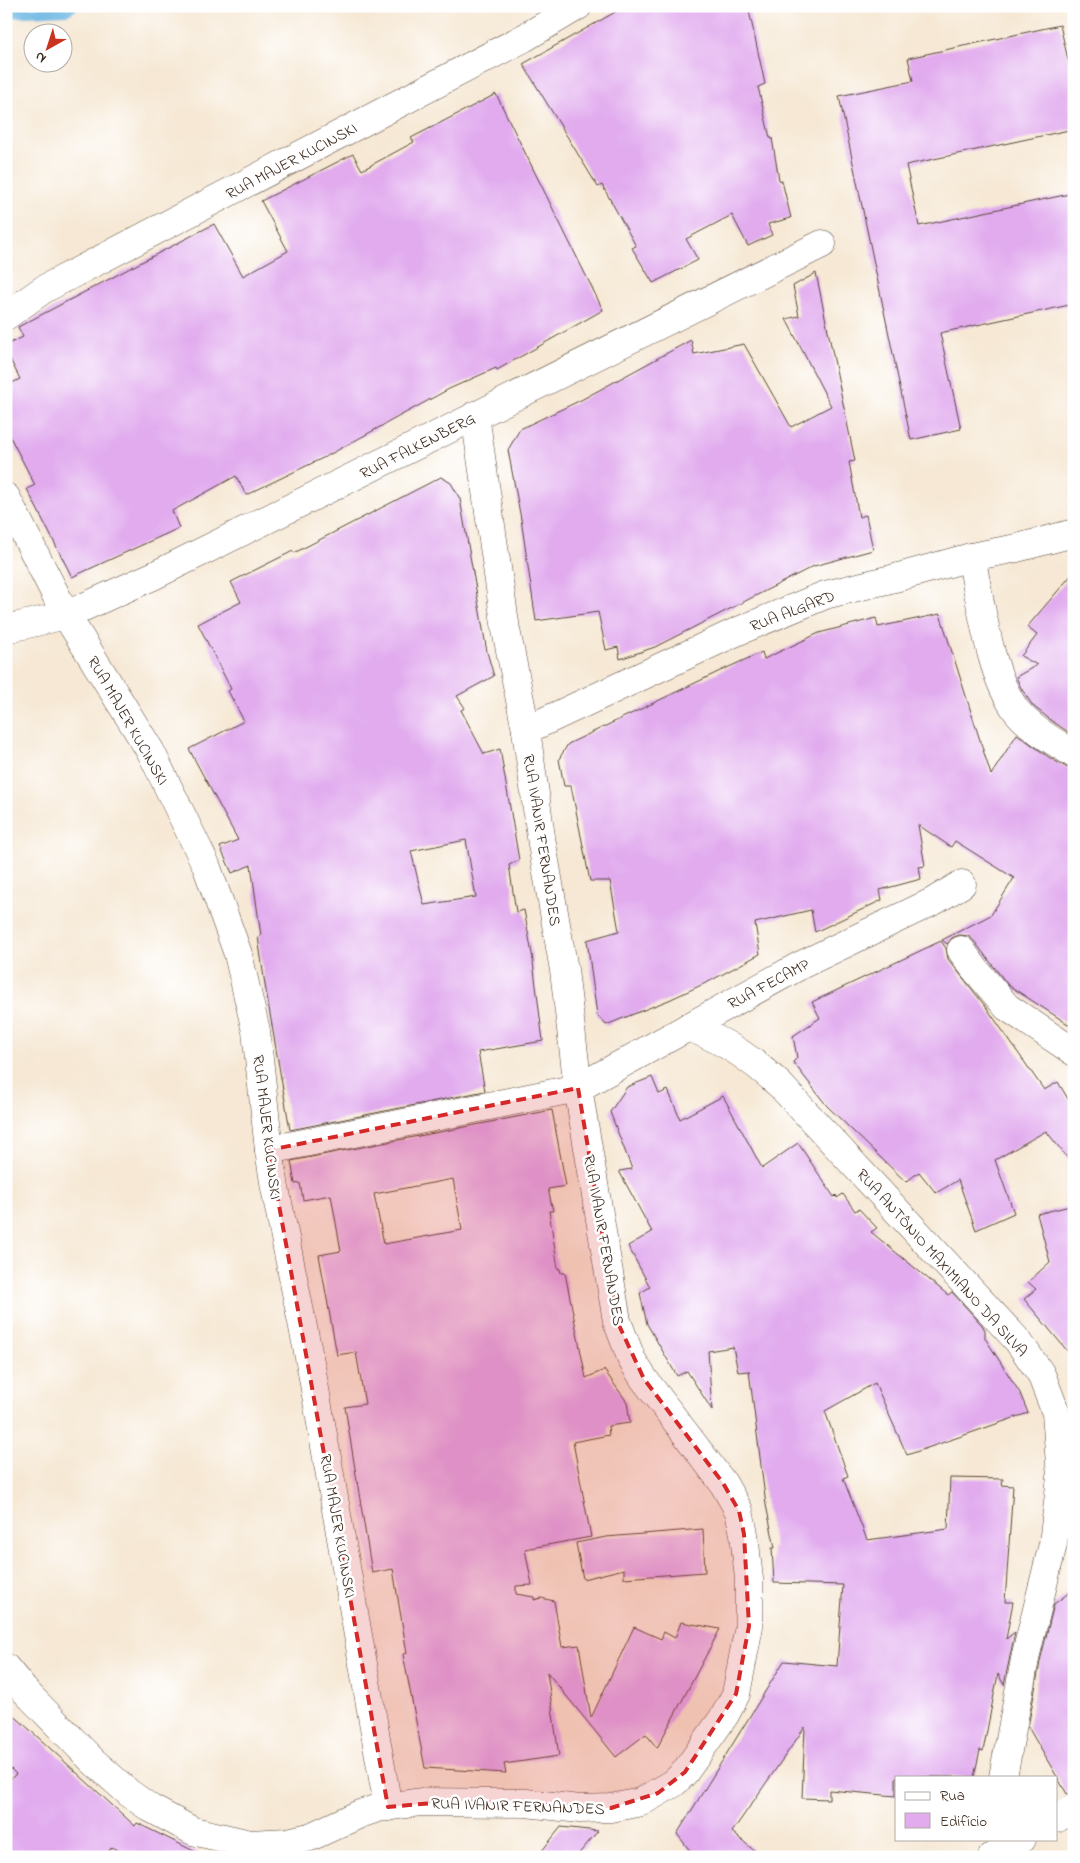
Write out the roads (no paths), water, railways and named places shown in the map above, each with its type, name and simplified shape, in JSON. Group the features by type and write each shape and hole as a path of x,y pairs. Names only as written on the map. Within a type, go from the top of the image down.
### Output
{"street":[{"name":"RUA MAJER KUCINSKI","path":"6,316 44,290 524,38 578,6"},
{"name":"RUA FALKENBERG","path":"6,629 66,615 153,576 822,244"},
{"name":"RUA IVANIR FERNANDES","path":"6,1668 72,1741 129,1793 150,1808 193,1831 250,1844 288,1842 310,1837 360,1814 421,1802 526,1803 588,1809 611,1808 641,1802 674,1784 685,1772 725,1715 736,1694 749,1626 749,1578 744,1534 739,1511 723,1483 644,1379 632,1360 617,1321 578,1088 564,970 542,844 526,730 506,630 475,415"},
{"name":"RUA MAJER KUCINSKI","path":"6,497 66,615 151,752 206,865 238,954 256,1031 269,1150 314,1382 388,1807"},
{"name":"RUA ALGARD","path":"526,730 736,632 825,595 971,557 1017,548 1074,532"},
{"path":"971,557 993,661 1003,687 1016,709 1029,724 1074,754"},
{"name":"RUA FECAMP","path":"269,1150 578,1088 801,965 934,901 962,884"},
{"path":"961,950 1007,1007 1074,1052"},
{"name":"RUA ANTÔNIO MAXIMIANO DA SILVA","path":"688,1027 730,1045 780,1086 1018,1341 1041,1374 1056,1413 1062,1477 1054,1544 1026,1654 1003,1776"},
{"path":"1058,1818 1074,1808"},
{"path":"988,1857 991,1840"},
{"path":"992,1857 1020,1840"}],"waterway":[{"path":"6,13 67,10 73,6"}]}
